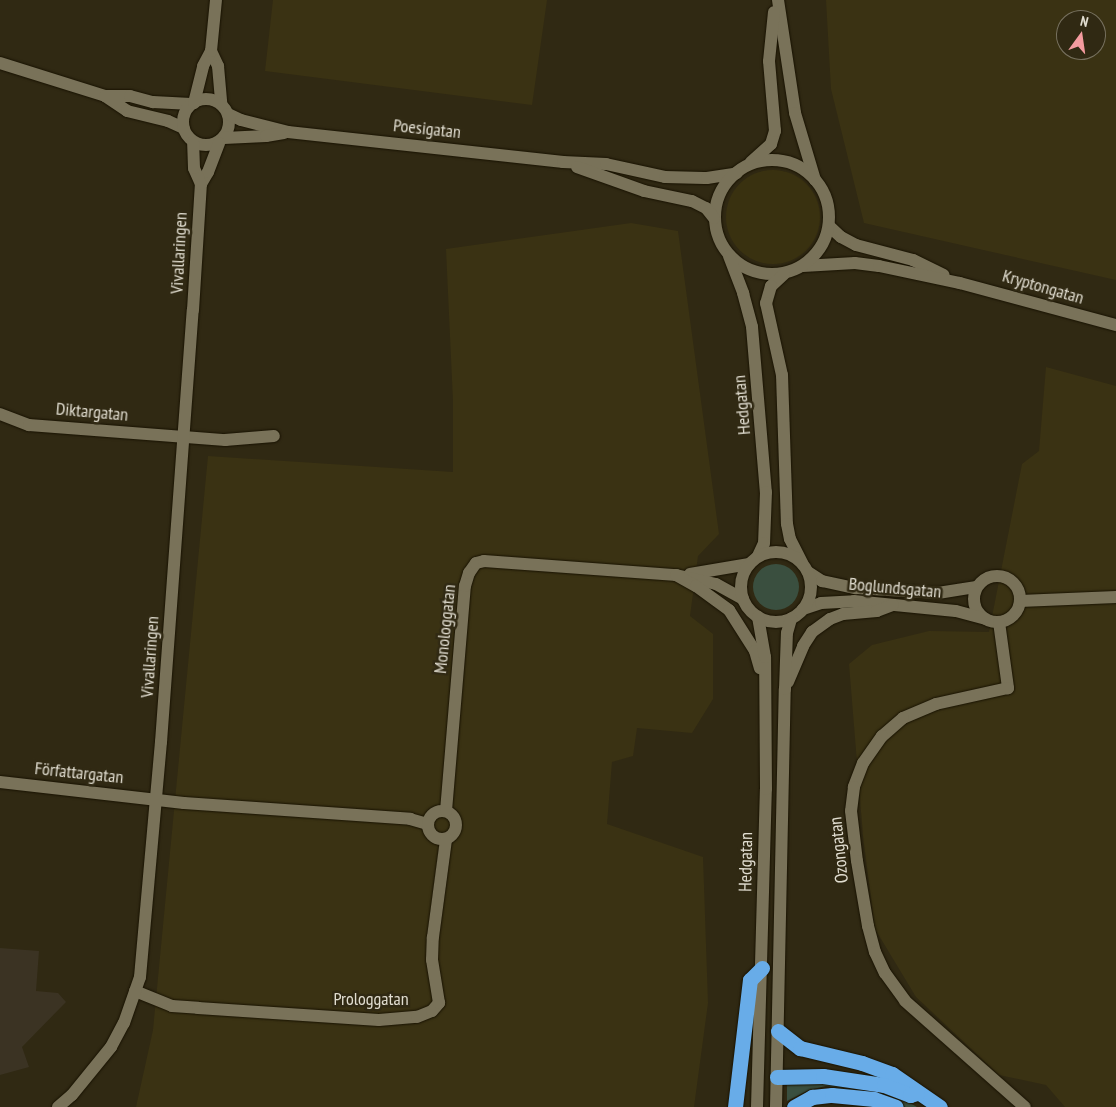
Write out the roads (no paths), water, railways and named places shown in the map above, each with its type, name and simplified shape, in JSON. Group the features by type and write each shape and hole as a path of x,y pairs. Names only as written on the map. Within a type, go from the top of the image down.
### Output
{"highway":[{"path":"735,1107 750,980 762,968"},
{"path":"778,1031 800,1048 873,1066 892,1074 940,1107"},
{"path":"777,1076 823,1076 884,1085 910,1095 920,1093"},
{"path":"794,1107 812,1097 832,1096 874,1100 896,1107"}],"street":[{"path":"211,51 218,66 218,94 230,124 221,140 204,146 193,142 184,128 183,117 193,103 202,66 211,51 216,0"},
{"path":"776,0 770,61 775,131 771,144 761,155 741,170 719,195 714,218 719,239 728,254 743,267 761,274 784,274"},
{"path":"776,0 795,113 815,180 824,194 829,211 829,226 824,244 814,257 803,266 784,274 771,286 766,303 782,375 787,524 790,539 806,568 811,591 803,609 791,619 780,622 769,621 758,617 749,610 743,599 741,581 753,560 769,552 781,552 790,554 806,568"},
{"path":"0,62 105,96 127,111 168,121 184,128"},
{"path":"105,96 130,96 153,102 193,103 206,99 224,109"},
{"name":"Poesigatan","path":"224,109 241,120 288,132 562,162 606,164 665,177 707,178 741,170"},
{"name":"Poesigatan","path":"221,140 288,132"},
{"name":"Vivallaringen","path":"58,1107 72,1095 112,1047 124,1022 140,977 184,436 201,184 221,140"},
{"name":"Vivallaringen","path":"193,142 194,168 201,184"},
{"path":"741,170 769,160 784,161 801,168 815,180"},
{"name":"Poesigatan","path":"562,162 644,191 692,201 706,208 714,218"},
{"name":"Kryptongatan","path":"829,226 841,237 856,244 913,260 960,282"},
{"name":"Hedgatan","path":"728,254 743,293 753,336 766,492 764,543 753,560"},
{"name":"Kryptongatan","path":"803,266 854,263 960,282 1116,325"},
{"name":"Diktargatan","path":"0,414 29,424 225,440 274,436"},
{"name":"Monologgatan","path":"676,575 717,571 753,560"},
{"name":"Monologgatan","path":"446,811 465,586 473,566 484,561 676,575 716,584 743,599"},
{"name":"Boglundsgatan","path":"806,568 822,582 856,588 938,593 977,587"},
{"path":"676,575 696,586 728,610 755,651 764,684"},
{"path":"1004,577 1016,587 1020,601 1015,614 999,622 985,619 976,609 974,602 977,587 989,578 1004,577"},
{"path":"1020,601 1116,597"},
{"name":"Boglundsgatan","path":"803,609 833,601 956,611 985,619"},
{"path":"785,689 803,646 812,632 830,619 844,614 877,611 893,605"},
{"name":"Hedgatan","path":"757,1107 766,789 765,657 758,617"},
{"name":"Hedgatan","path":"776,1107 785,689 787,632 791,619"},
{"name":"Ozongatan","path":"999,622 1008,688 936,704 903,718 882,736 863,763 854,787 852,812 857,861 868,926 875,952 885,973 905,1001 1025,1107"},
{"name":"Författargatan","path":"0,782 155,799"},
{"path":"155,799 193,804 410,820 428,824"},
{"path":"446,811 453,816 457,824 454,833 446,839 432,835 428,824 434,814 446,811"},
{"name":"Prologgatan","path":"135,992 172,1006 190,1008 379,1020 417,1017 432,1011 440,1003 433,966 433,937 446,839"},
{"path":"758,1076 777,1076"}]}
